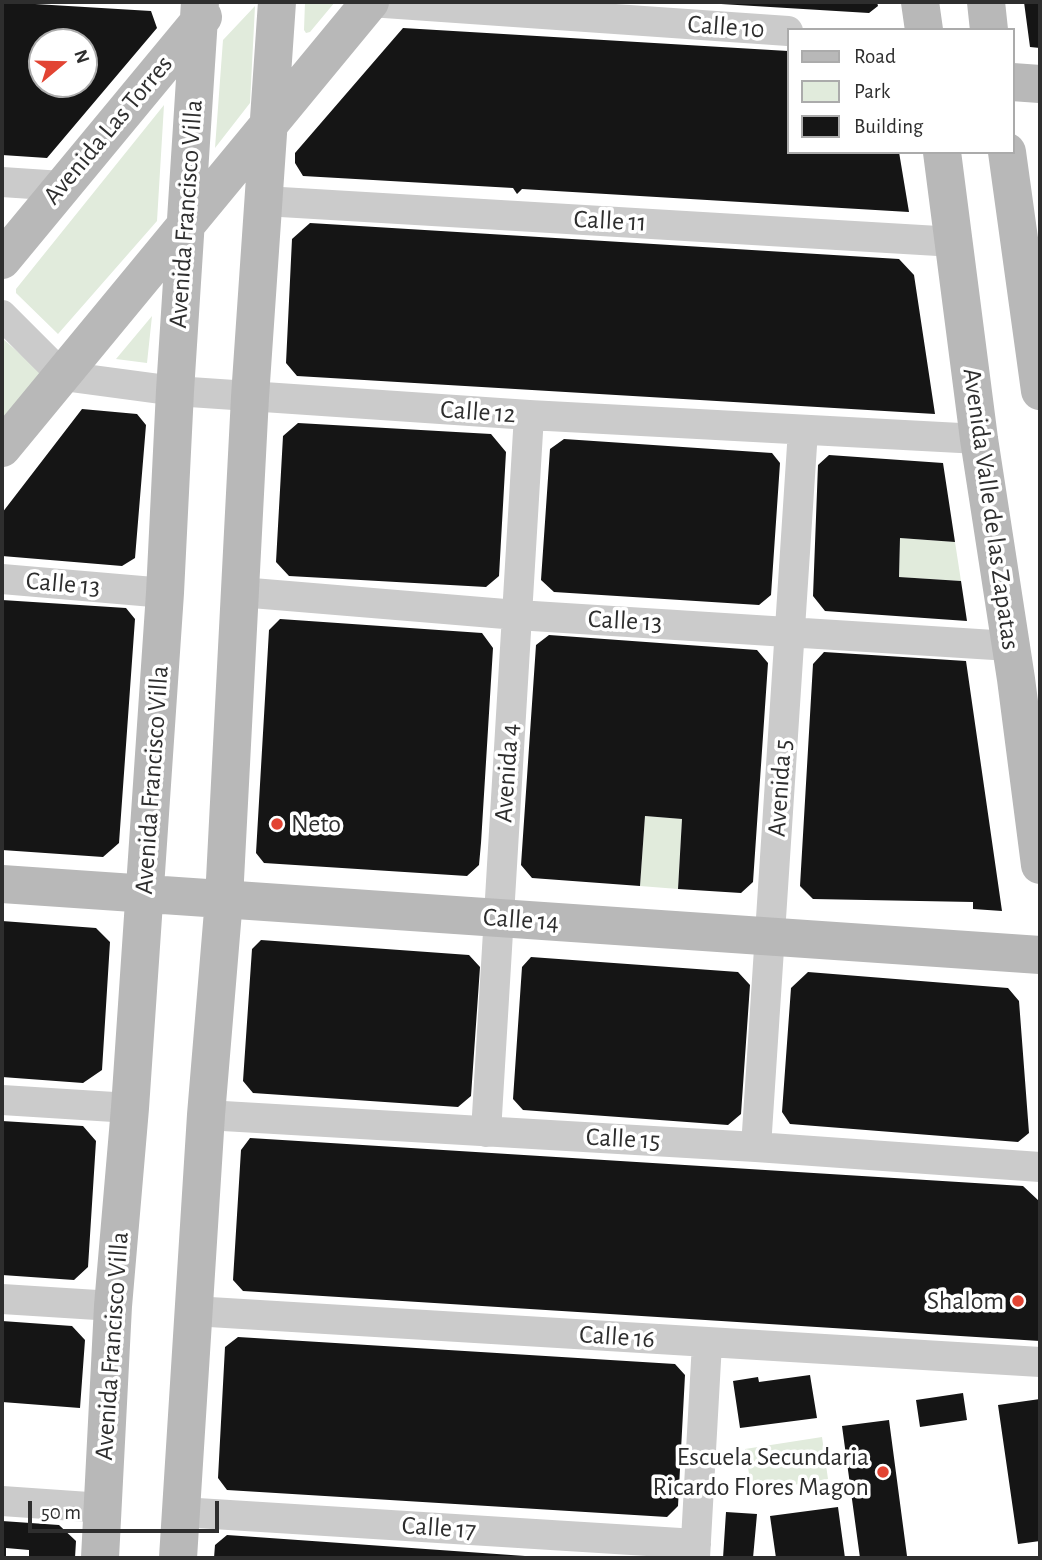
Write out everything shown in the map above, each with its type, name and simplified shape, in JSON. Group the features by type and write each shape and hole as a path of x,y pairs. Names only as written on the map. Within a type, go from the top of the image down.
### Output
{"main road":[{"path":"178,1558 206,1115 224,899 250,397 277,2"},
{"path":"2,448 370,2"},
{"path":"920,2 924,28"},
{"path":"986,2 989,28"},
{"name":"Avenida Las Torres","path":"2,260 205,9"},
{"name":"Avenida Francisco Villa","path":"100,1558 113,1306 130,1108 165,593 185,228 205,9"},
{"path":"1014,82 1040,84"},
{"name":"Avenida Valle de las Zapatas","path":"942,154 979,439 1040,865"},
{"path":"1007,154 1033,283 1040,391"},
{"name":"Calle 14","path":"2,884 1040,955"}],"street":[{"name":"Calle 10","path":"370,2 786,31"},
{"path":"2,182 62,186"},
{"name":"Calle 11","path":"264,201 955,242"},
{"path":"2,315 63,376"},
{"name":"Calle 12","path":"63,376 175,391 250,397 979,439"},
{"name":"Avenida 4","path":"486,1132 529,415"},
{"name":"Avenida 5","path":"756,1147 803,430"},
{"name":"Calle 13","path":"2,579 165,593"},
{"name":"Calle 13","path":"240,592 517,615 1010,646"},
{"path":"2,1100 130,1108"},
{"name":"Calle 15","path":"206,1115 756,1147 1040,1167"},
{"path":"2,1299 113,1306"},
{"name":"Calle 16","path":"193,1311 1040,1362"},
{"path":"696,1551 707,1343"},
{"path":"2,1501 103,1508"},
{"name":"Calle 17","path":"181,1512 696,1551"}],"green space":[{"path":"305,2 335,2 310,32 306,33 304,30"},
{"path":"255,6 250,103 215,148 223,40"},
{"path":"164,105 157,221 58,334 16,293 16,289"},
{"path":"152,316 147,363 116,359"},
{"path":"2,338 42,373 2,419"},
{"path":"900,538 955,542 961,581 899,577"},
{"path":"645,816 682,819 678,889 640,886"},
{"path":"822,1437 828,1479 752,1492 745,1449"}],"building":[{"path":"2,2 151,11 157,28 98,98 98,28 28,28 28,98 98,98 47,158 2,155"},
{"path":"721,2 877,2 878,6 869,13"},
{"path":"1024,2 1040,2 1040,48 1030,47"},
{"path":"403,28 786,51 786,154 899,154 909,212 522,189 517,194 513,188 303,176 295,163 295,153"},
{"path":"310,223 899,259 914,275 935,414 297,376 286,363 292,239"},
{"path":"82,409 137,414 146,425 135,558 122,566 2,556 2,513"},
{"path":"298,423 491,434 506,452 499,576 486,587 289,576 276,562 283,436"},
{"path":"564,439 772,453 780,463 771,595 759,605 554,592 541,580 550,449"},
{"path":"829,455 943,463 955,542 900,538 899,577 961,581 967,621 825,611 813,596 818,465"},
{"path":"2,600 126,608 135,619 119,843 103,857 2,850"},
{"path":"280,619 482,633 493,648 479,865 467,876 264,863 256,853 269,630"},
{"path":"549,635 757,650 768,663 753,882 741,893 678,889 682,819 645,816 640,886 532,878 521,865 536,645"},
{"path":"824,652 966,661 1002,911 973,909 973,902 813,899 800,886 813,664"},
{"path":"2,921 96,928 110,942 102,1070 83,1083 2,1077"},
{"path":"261,940 469,955 480,967 471,1096 458,1107 253,1093 243,1081 252,949"},
{"path":"531,957 738,972 750,985 741,1114 728,1125 523,1110 513,1099 522,967"},
{"path":"808,972 1008,988 1019,1001 1029,1133 1018,1142 790,1124 782,1112 791,988"},
{"path":"2,1121 83,1126 96,1141 88,1267 74,1280 2,1275"},
{"path":"250,1138 1023,1186 1039,1201 1040,1341 243,1291 233,1280 241,1150"},
{"path":"2,1321 72,1326 85,1340 80,1408 2,1402"},
{"path":"238,1337 675,1364 685,1375 678,1506 667,1517 227,1490 218,1478 225,1347"},
{"path":"810,1375 817,1418 740,1428 733,1381 758,1377 759,1382"},
{"path":"963,1393 967,1420 920,1427 916,1400"},
{"path":"1040,1399 1040,1541 1018,1544 998,1405"},
{"path":"889,1420 907,1556 860,1558 842,1426"},
{"path":"838,1507 845,1558 776,1558 770,1516"},
{"path":"726,1512 757,1514 753,1558 723,1558"},
{"path":"2,1521 59,1525 76,1541 75,1558 29,1558 29,1550 6,1548 6,1558 2,1558"},
{"path":"227,1535 525,1558 214,1558 215,1545"}],"place":[{"name":"Neto","path":"277,824"},
{"name":"Shalom","path":"1018,1301"},
{"name":"Escuela Secundaria Ricardo Flores Magon","path":"883,1472"}]}
